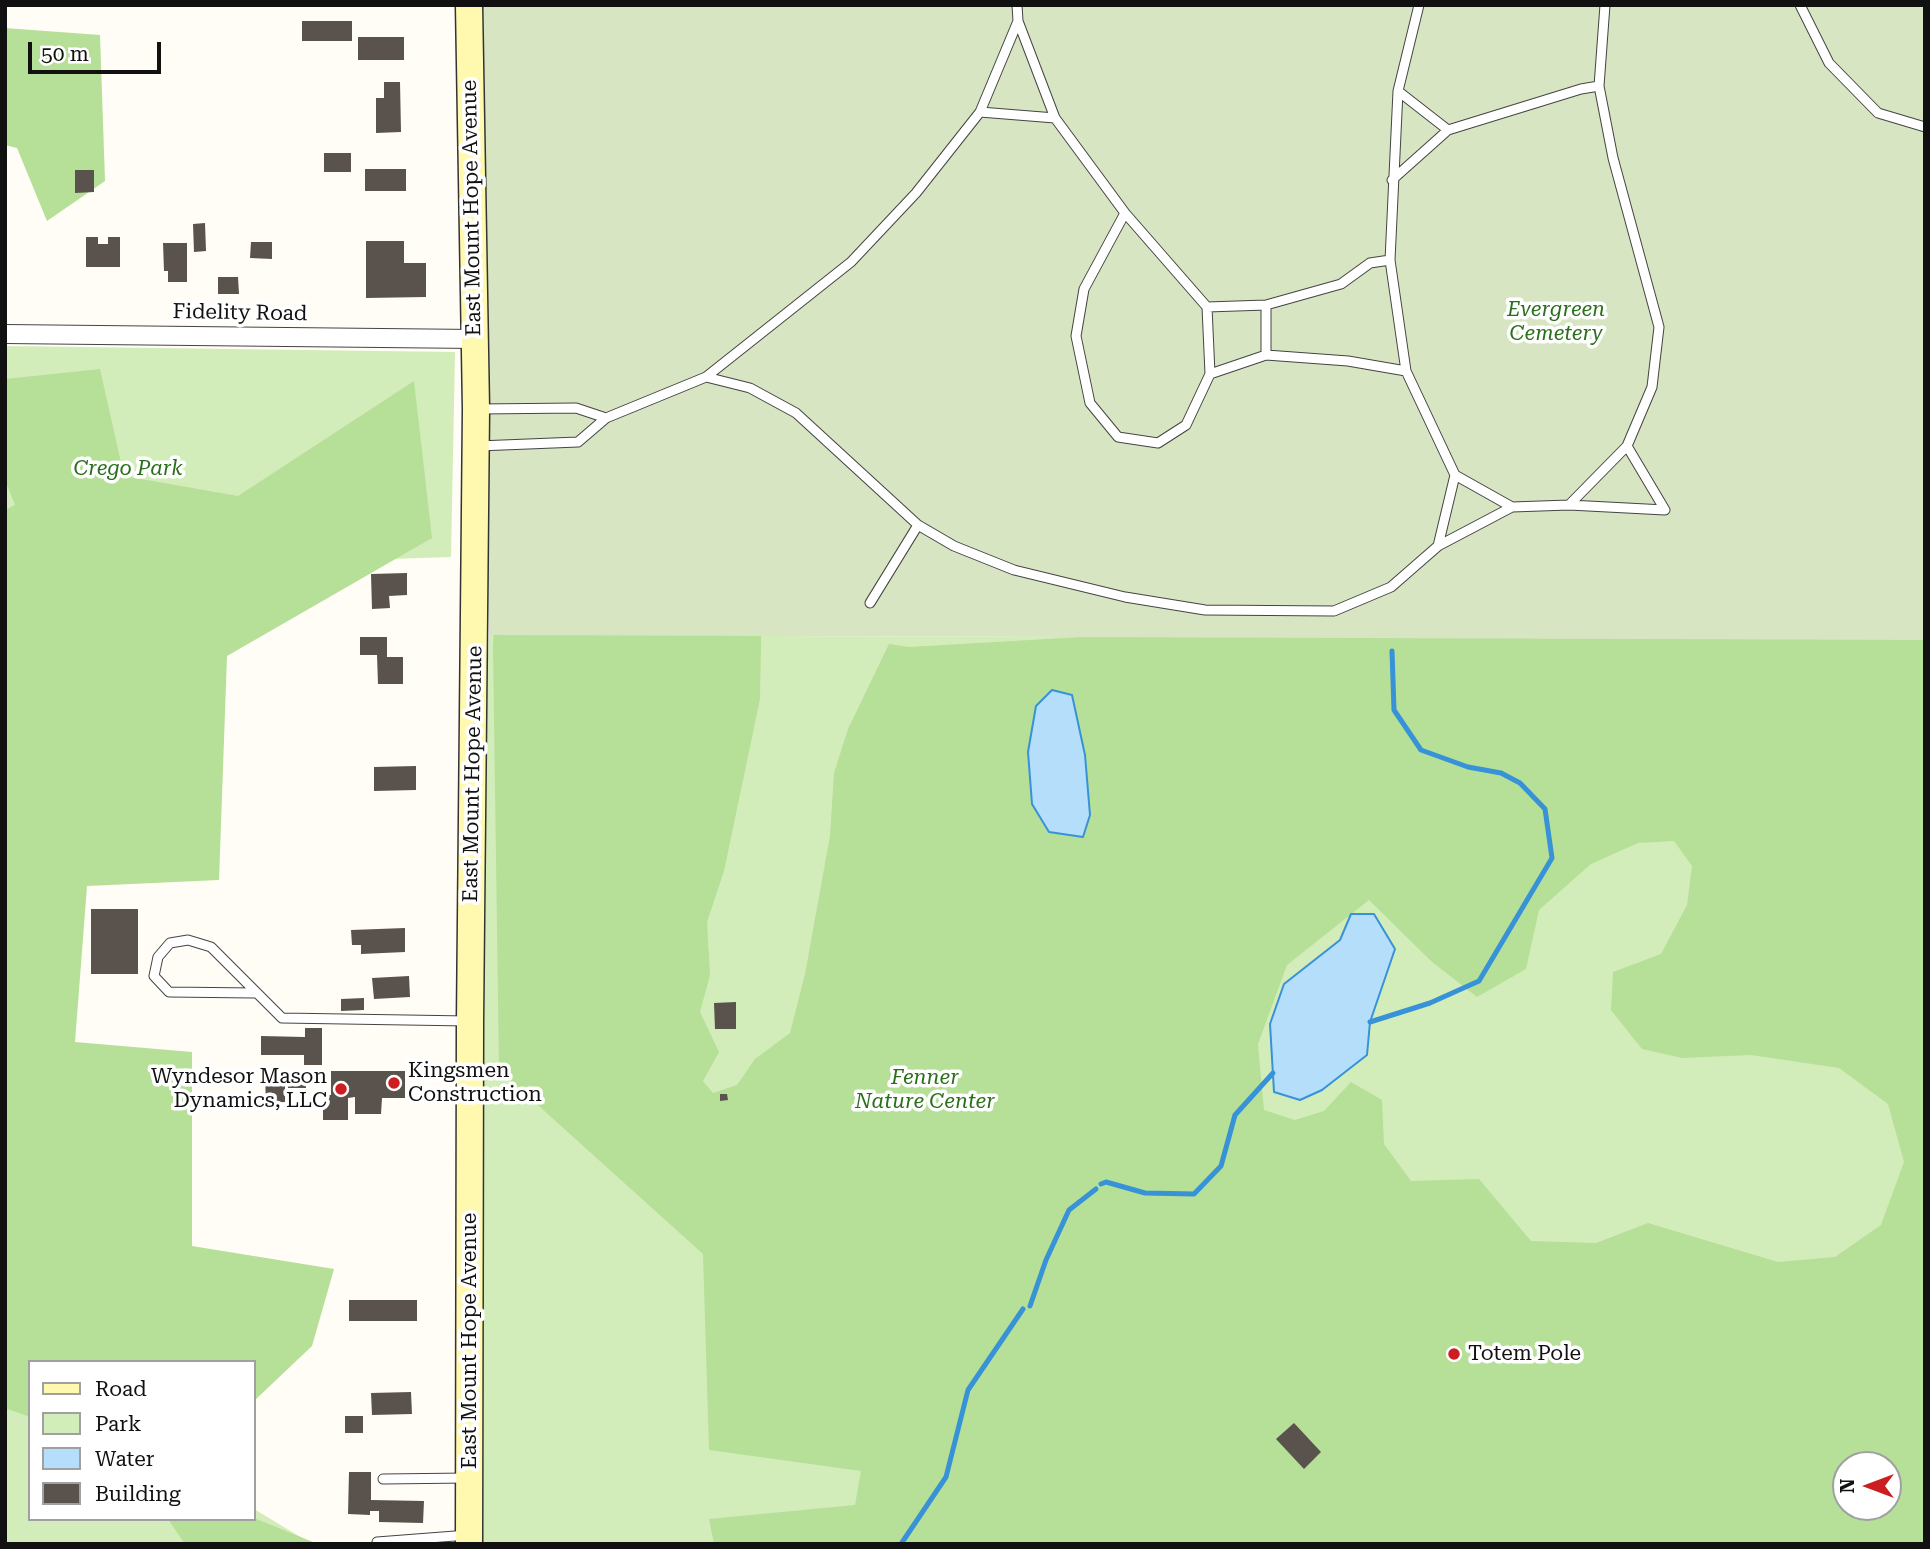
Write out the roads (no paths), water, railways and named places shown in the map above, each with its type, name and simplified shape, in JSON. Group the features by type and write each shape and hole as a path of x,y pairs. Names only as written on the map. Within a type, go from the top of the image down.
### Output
{"street":[{"name":"East Mount Hope Avenue","path":"469,5 476,410 470,1021 470,1539"},
{"name":"Fidelity Road","path":"5,334 474,339"}],"lane":[{"path":"1017,5 1018,21 1055,118 1125,213 1207,307 1210,374 1186,425 1158,443 1118,437 1090,403 1076,336 1084,289 1125,213"},
{"path":"1419,5 1398,91 1391,180 1390,260 1406,371 1455,475 1512,507"},
{"path":"1569,505 1627,446 1652,387 1659,327 1613,158 1600,86 1605,5"},
{"path":"1800,5 1829,63 1878,113 1925,127"},
{"path":"476,446 578,442 606,418 706,377 850,262 916,194 980,112 1018,21"},
{"path":"1391,180 1448,130 1581,89 1600,86"},
{"path":"1398,91 1448,130"},
{"path":"980,112 1055,118"},
{"path":"1207,307 1266,306 1341,284 1370,263 1390,260"},
{"path":"1266,306 1266,355"},
{"path":"1210,374 1266,355 1348,361 1406,371"},
{"path":"706,377 750,388 796,413 918,525 954,546 1014,570 1125,597 1205,610 1334,611 1391,587 1438,546 1512,507 1569,505 1665,510 1627,446"},
{"path":"476,410 576,408 606,418"},
{"path":"1438,546 1455,475"},
{"path":"870,604 918,525"},
{"path":"254,993 169,992 155,976 158,957 170,943 179,941 188,940 211,947 231,965 254,993 282,1018 470,1021"},
{"path":"383,1479 470,1478"},
{"path":"377,1542 470,1539"}],"water":[{"path":"1052,690 1072,695 1085,755 1090,815 1083,837 1049,832 1032,804 1028,752 1036,706"},
{"path":"1351,914 1374,914 1395,949 1370,1022 1367,1055 1322,1090 1300,1100 1274,1092 1270,1024 1284,984 1340,940"}],"waterway":[{"path":"1370,1022 1430,1003 1479,981 1552,858 1545,809 1520,783 1501,773 1468,767 1421,750 1394,710 1392,651"},
{"path":"1101,1184 1106,1182 1145,1193 1194,1194 1221,1166 1235,1115 1273,1073"},
{"path":"1030,1306 1046,1260 1069,1210 1096,1189"},
{"path":"901,1544 946,1477 968,1390 1023,1309"}],"place":[{"name":"Kingsmen Construction","path":"394,1083"},
{"name":"Wyndesor Mason Dynamics, LLC","path":"341,1089"},
{"name":"Totem Pole","path":"1454,1354"}],"park label":[{"name":"Evergreen Cemetery","path":"1556,322"},
{"name":"Crego Park","path":"128,469"},
{"name":"Fenner Nature Center","path":"925,1090"}]}
